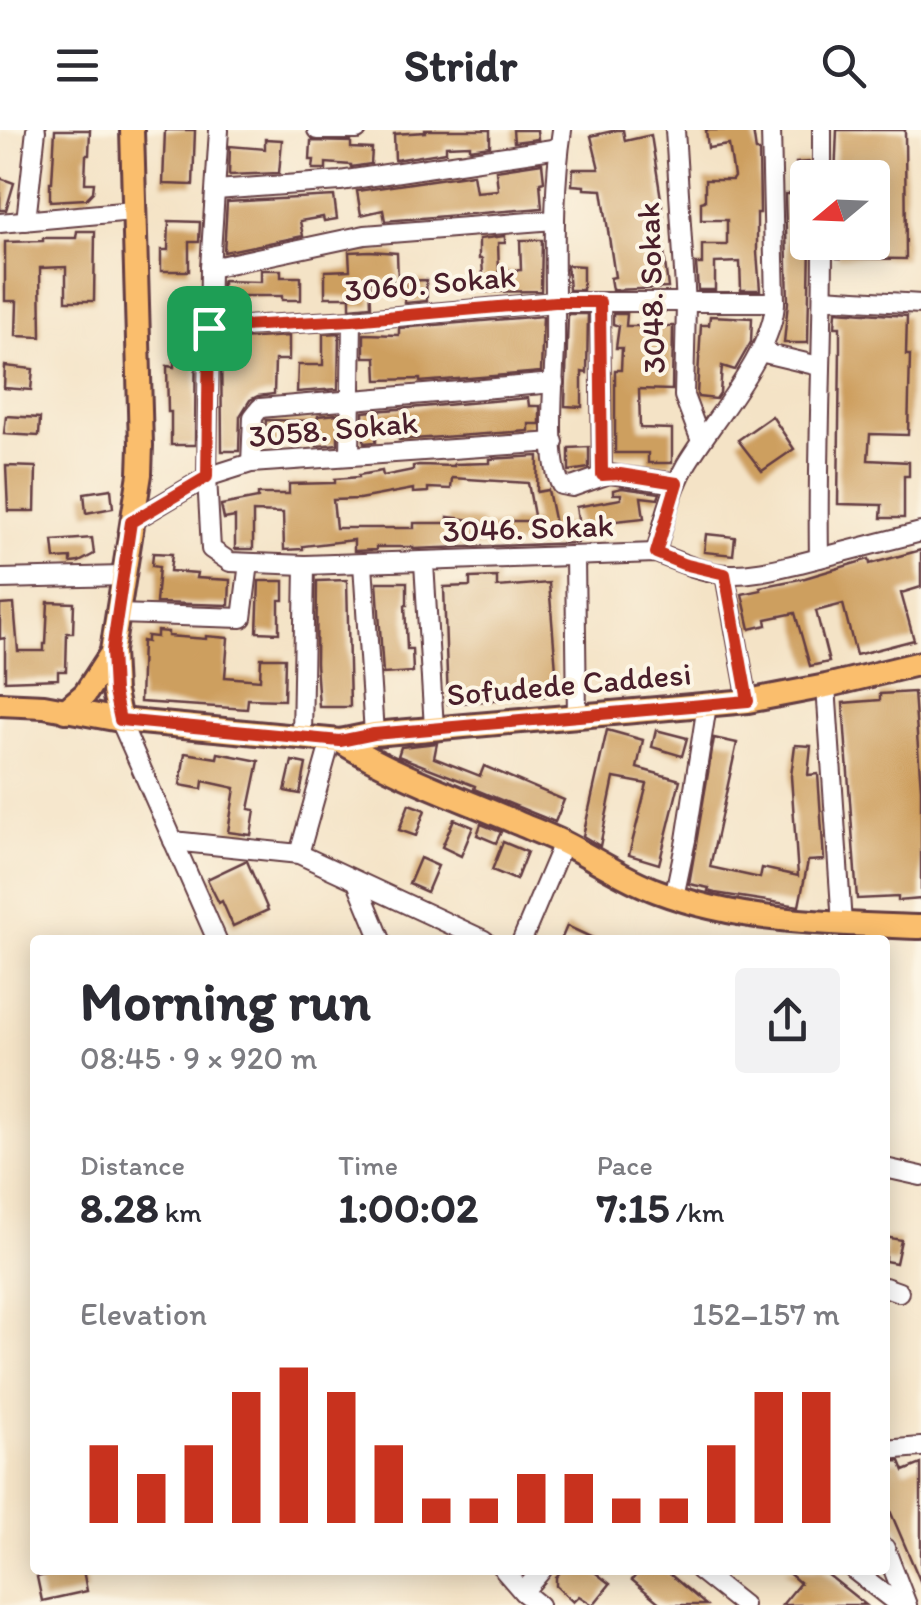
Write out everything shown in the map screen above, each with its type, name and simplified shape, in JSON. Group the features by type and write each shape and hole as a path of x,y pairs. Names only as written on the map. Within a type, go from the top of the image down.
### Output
{"main road":[{"path":"120,720 112,651 140,474 141,445 132,130"},
{"path":"64,711 86,694 112,651"},
{"name":"Sofudede Caddesi","path":"335,740 748,701 921,663"},
{"path":"0,704 44,706 120,720 335,740 394,770 563,842 674,898 783,930 842,924 921,926"}],"street":[{"path":"26,221 36,130"},
{"path":"118,614 242,618 248,563 230,562 212,550 207,477 210,268 219,130"},
{"path":"317,130 357,130"},
{"name":"3048. Sokak","path":"675,130 686,304 684,396 701,441"},
{"path":"656,553 677,483 772,329 775,302 771,130"},
{"path":"822,130 822,160"},
{"path":"216,190 340,181 560,139 554,220 556,473 566,487 602,475 620,474 677,483"},
{"path":"0,224 133,211"},
{"path":"210,268 365,235 554,220"},
{"path":"820,558 822,260"},
{"path":"823,298 921,304"},
{"name":"3060. Sokak","path":"209,328 555,302 775,302"},
{"path":"600,302 602,475"},
{"path":"350,456 352,320"},
{"path":"760,352 820,366"},
{"path":"252,463 252,417 260,408 554,383"},
{"name":"3058. Sokak","path":"131,522 207,477 252,463 554,442"},
{"name":"3046. Sokak","path":"248,563 363,564 656,553 725,574 758,573 921,532"},
{"path":"575,558 577,718"},
{"path":"424,562 434,728"},
{"path":"363,564 374,734"},
{"path":"302,737 305,565"},
{"path":"725,574 748,701"},
{"path":"0,579 124,576"},
{"path":"826,686 842,924"},
{"path":"674,898 708,704"},
{"path":"120,720 214,935"},
{"path":"299,854 335,740"},
{"path":"172,840 299,854 473,935"},
{"path":"524,935 563,842"},
{"path":"357,882 379,935"},
{"path":"890,1169 921,1176"},
{"path":"890,1450 921,1447"},
{"path":"890,1561 907,1605"},
{"path":"508,1575 539,1605"},
{"path":"523,1592 538,1575"},
{"path":"706,1575 743,1605"},
{"path":"860,1575 899,1605"}],"building":[{"path":"55,130 90,130 85,183 94,183 93,192 86,199 50,201"},
{"path":"165,130 195,130 193,185 163,184"},
{"path":"490,130 490,146 446,146 446,152 395,160 394,134"},
{"path":"513,130 537,130 538,139 514,142"},
{"path":"623,130 625,141 651,135 662,205 668,288 612,290 610,278 615,277 602,190 572,185 573,169 599,169 591,136"},
{"path":"706,130 753,130 759,151 760,290 741,290 740,262 715,263 715,290 698,290 696,264 702,264 702,245 727,245 727,220 701,220 705,180 734,177 729,145 708,148"},
{"path":"837,130 905,130 906,259 890,259 890,160 836,160"},
{"path":"265,139 282,140 279,173 229,175 230,146 265,149"},
{"path":"311,141 351,142 351,148 372,149 371,164 351,167 326,163 326,169 313,169"},
{"path":"542,163 542,208 385,221 383,210 361,215 357,191 473,174 476,192 498,190 496,170"},
{"path":"0,178 14,183 6,210 0,210"},
{"path":"785,194 790,194 790,260 810,260 808,343 784,343 788,302"},
{"path":"334,196 337,219 300,221 303,236 224,252 227,202"},
{"path":"169,221 200,222 199,242 189,242 189,271 161,271 161,250 168,250"},
{"path":"77,231 95,231 94,301 66,301 66,267 40,268 41,337 16,336 17,301 5,301 5,242 76,238"},
{"path":"505,236 505,243 498,243 499,271 521,270 520,240 542,240 541,291 484,292 479,239"},
{"path":"349,252 397,253 398,281 370,281 371,306 350,308 350,297 325,297 325,271 350,270"},
{"path":"567,265 583,266 583,290 569,290"},
{"path":"261,270 281,270 281,277 301,277 301,300 241,296 240,309 222,308 222,281 261,282"},
{"path":"426,280 427,301 405,303 404,281"},
{"path":"175,308 196,308 195,445 171,445 167,366 174,367"},
{"path":"836,311 907,316 908,435 870,434 868,460 909,462 909,476 904,476 904,518 881,518 882,505 838,504 840,327 835,327"},
{"path":"568,314 588,314 582,407 565,406"},
{"path":"613,314 627,314 626,326 673,326 672,390 639,389 640,428 672,429 672,463 648,463 648,453 615,453 615,370 621,370 622,348 616,348 619,326 613,324"},
{"path":"543,316 541,372 420,382 377,380 376,357 364,357 364,334 399,335 399,328"},
{"path":"710,316 752,318 751,342 735,370 722,366 716,399 697,394 701,325 709,325"},
{"path":"339,333 338,389 297,392 298,365 323,365 323,334"},
{"path":"289,336 289,360 275,360 274,394 250,400 240,416 239,451 222,451 221,340"},
{"path":"5,366 33,369 31,390 4,388"},
{"path":"528,398 529,406 540,406 540,424 529,424 529,431 399,440 399,428 376,428 376,442 364,443 363,412"},
{"path":"338,414 338,444 264,444 266,420 317,421 318,416"},
{"path":"6,416 40,418 39,436 4,434"},
{"path":"772,416 794,449 762,471 738,440"},
{"path":"589,447 589,468 569,471 569,448"},
{"path":"538,456 537,492 548,490 555,524 577,525 577,543 376,547 354,551 354,540 284,550 283,513 253,512 253,549 235,549 235,517 224,519 221,505 258,498 258,494 289,494 289,484 335,483 335,479 382,471 383,476 413,470 413,466 419,465 490,463 490,459","holes":["452,478 528,483 535,521 481,525 481,521 448,517 448,523 414,523 414,528 336,528 333,500 413,489 413,493 428,492 428,488 451,489"]},
{"path":"6,466 36,467 35,511 8,511"},
{"path":"111,489 113,508 86,513 84,493"},
{"path":"613,490 660,493 658,499 641,497 644,518 579,525 576,507 621,499 621,494 613,494"},
{"path":"706,534 735,537 733,555 704,552"},
{"path":"92,538 94,554 79,562 55,559 53,541"},
{"path":"921,550 921,587 901,593 914,640 856,655 843,604 816,611 829,662 810,666 795,613 766,619 767,625 750,629 742,594 869,559 870,564"},
{"path":"153,553 172,554 170,571 197,573 196,578 230,580 229,605 156,603 159,567 152,566"},
{"path":"497,577 497,587 549,583 558,695 448,704 444,587 470,586 470,578"},
{"path":"347,580 350,707 319,707 317,581"},
{"path":"259,581 284,581 284,600 279,600 279,633 257,632"},
{"path":"377,582 407,582 407,649 412,649 413,672 383,674"},
{"path":"48,602 74,603 73,633 67,633 66,671 58,671 58,679 5,681 0,605 14,604 18,651 44,651"},
{"path":"157,631 168,632 168,636 228,638 225,677 260,680 261,658 285,658 284,700 248,699 247,709 140,702 142,641 147,642 147,636 157,637"},
{"path":"914,692 921,789 921,899 857,899 843,703 880,700 880,694"},
{"path":"607,730 643,740 637,768 680,780 659,864 629,855 647,784 614,778 600,846 583,836"},
{"path":"656,730 687,738 682,756 652,747"},
{"path":"714,738 737,743 710,867 760,878 762,868 798,876 791,776 795,745 811,746 808,775 818,774 824,860 808,861 799,906 715,893 689,884"},
{"path":"437,743 434,758 480,776 484,766 564,800 555,822 398,756 401,747"},
{"path":"185,753 217,758 218,753 259,761 249,809 255,810 251,835 228,832 235,788 203,781 202,789 180,785"},
{"path":"292,761 306,764 300,794 285,791"},
{"path":"409,804 425,810 416,836 399,830"},
{"path":"454,819 473,827 461,856 442,847"},
{"path":"481,824 501,832 496,843 477,835"},
{"path":"503,842 527,852 516,880 492,870"},
{"path":"420,858 438,866 427,892 409,884"},
{"path":"245,861 268,910 233,926 207,879"},
{"path":"567,926 586,935 563,935"},
{"path":"890,1238 901,1240 896,1263 890,1262"},
{"path":"900,1461 904,1471 921,1464 921,1583 890,1511 890,1462"},
{"path":"84,1575 87,1591 42,1601 37,1577"},
{"path":"598,1575 610,1584 593,1605 579,1596 573,1602 556,1586 556,1577"},
{"path":"636,1575 671,1575 706,1605 662,1605 632,1580"},
{"path":"791,1575 828,1575 866,1605 782,1605 800,1583"}],"route":[{"path":"600,302 602,475 677,483 656,553 725,574 748,701 434,728 340,741 120,720 112,651 131,522 207,477 209,328 600,302"}]}
